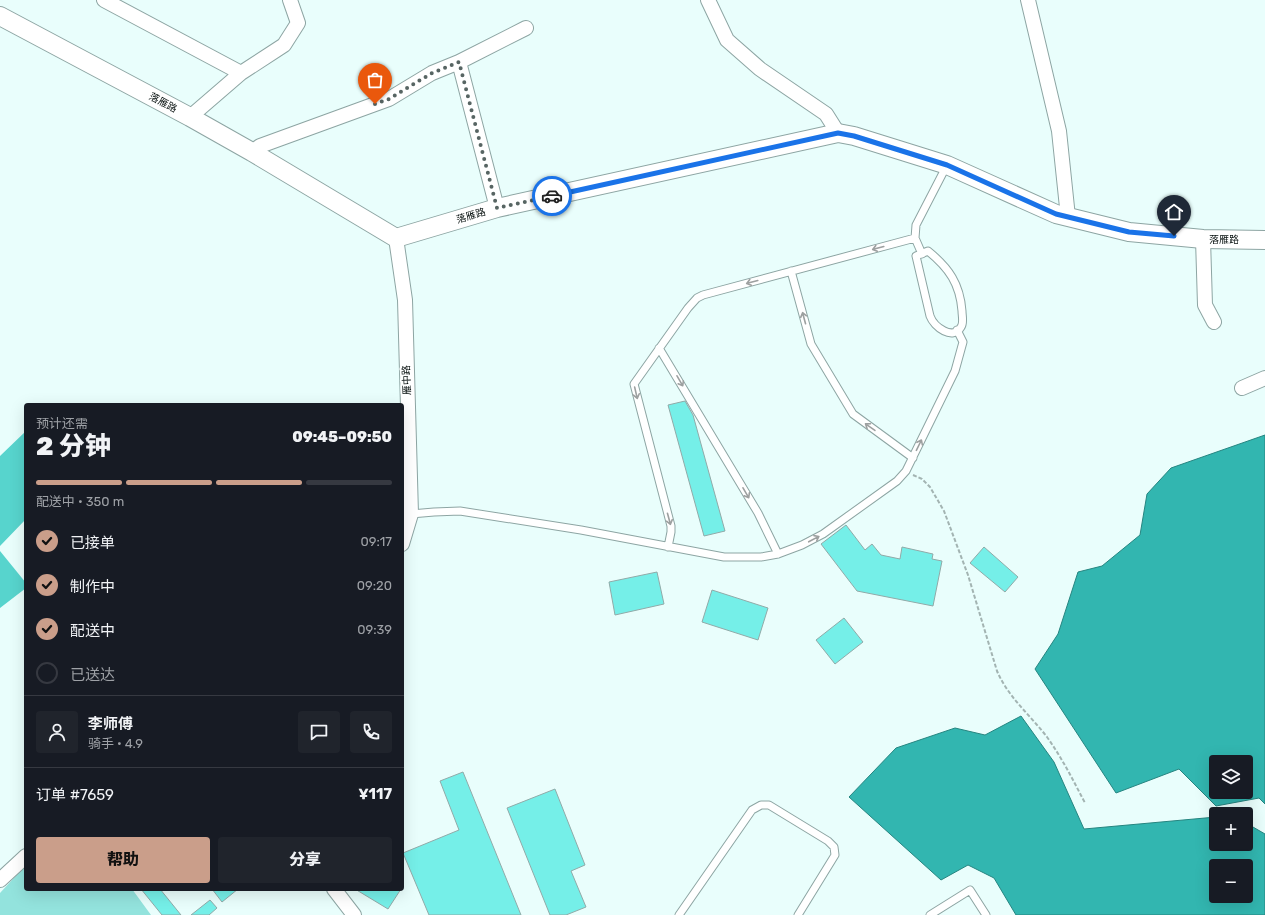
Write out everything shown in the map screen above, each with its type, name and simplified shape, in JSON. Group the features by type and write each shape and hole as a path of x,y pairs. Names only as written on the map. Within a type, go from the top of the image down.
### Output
{"street":[{"path":"104,0 241,73"},
{"path":"190,118 241,73 284,45 298,23 290,0"},
{"path":"708,0 727,40 760,68 826,114 838,133"},
{"path":"1028,0 1059,131 1068,217"},
{"name":"落雁路","path":"0,16 252,152 396,238 497,208 838,133 854,136 947,165 1056,214 1129,232 1203,240 1265,240"},
{"path":"252,152 260,146 389,99 432,73 459,62 526,28"},
{"path":"459,62 497,208"},
{"name":"雁中路","path":"396,238 405,300 411,514 404,537"},
{"path":"1203,240 1205,305 1214,322"},
{"path":"1242,388 1265,378"},
{"path":"0,880 24,858"},
{"path":"336,891 354,915"}],"lane":[{"path":"922,254 915,238 916,225 947,165"},
{"path":"668,547 672,532 634,384 697,298 703,295 915,238"},
{"path":"928,251 940,260 955,281 962,306 963,322 962,326 958,330 948,333 944,332 931,320 916,256 922,254 928,251"},
{"path":"791,271 811,344 853,414 913,458"},
{"path":"411,514 460,512 574,528 724,557 761,557 778,554 802,545 823,534 897,481 906,471 958,364 963,342 958,330"},
{"path":"659,348 758,513 778,554"},
{"path":"679,915 752,810 761,805 769,805 828,841 834,847 835,855 798,915"},
{"path":"930,915 970,890 986,915"}],"path":[{"path":"906,471 922,479 930,487 944,510 968,575 997,671 1003,685 1046,737 1065,764 1086,803"}],"shaded area":[{"path":"24,433 24,521 0,546 0,456"},
{"path":"1265,435 1265,804 1259,798 1216,806 1209,799 1179,769 1116,793 1035,669 1058,634 1078,572 1102,566 1140,535 1147,494 1171,468"},
{"path":"0,551 24,581 24,590 0,608"},
{"path":"1021,716 1054,762 1084,829 1209,818 1209,851 1253,851 1253,827 1265,834 1265,915 1016,915 994,878 968,865 941,880 849,797 896,748 955,728 985,735"},
{"path":"24,867 24,891 133,891 151,915 0,915 0,893"}],"building":[{"path":"685,401 693,415 725,531 704,536 668,405"},
{"path":"846,525 865,550 872,544 881,555 900,559 902,547 933,554 932,559 942,561 933,606 857,591 821,544"},
{"path":"984,547 1018,577 1005,592 970,563"},
{"path":"657,572 664,604 615,615 609,582"},
{"path":"712,590 768,608 758,640 702,622"},
{"path":"844,618 863,642 835,664 816,640"},
{"path":"463,772 521,915 429,915 404,853 459,830 440,781"},
{"path":"555,789 585,865 571,871 586,907 566,915 550,915 507,808"},
{"path":"143,891 162,891 181,915 162,915"},
{"path":"214,891 236,891 222,902"},
{"path":"358,891 400,891 388,909"},
{"path":"210,900 217,908 209,915 191,915"}],"way so far":[{"path":"375,104 389,99 432,73 459,62 497,208 552,196"}],"route":[{"path":"552,196 838,133 854,136 947,165 1056,214 1129,232 1174,236"}]}
